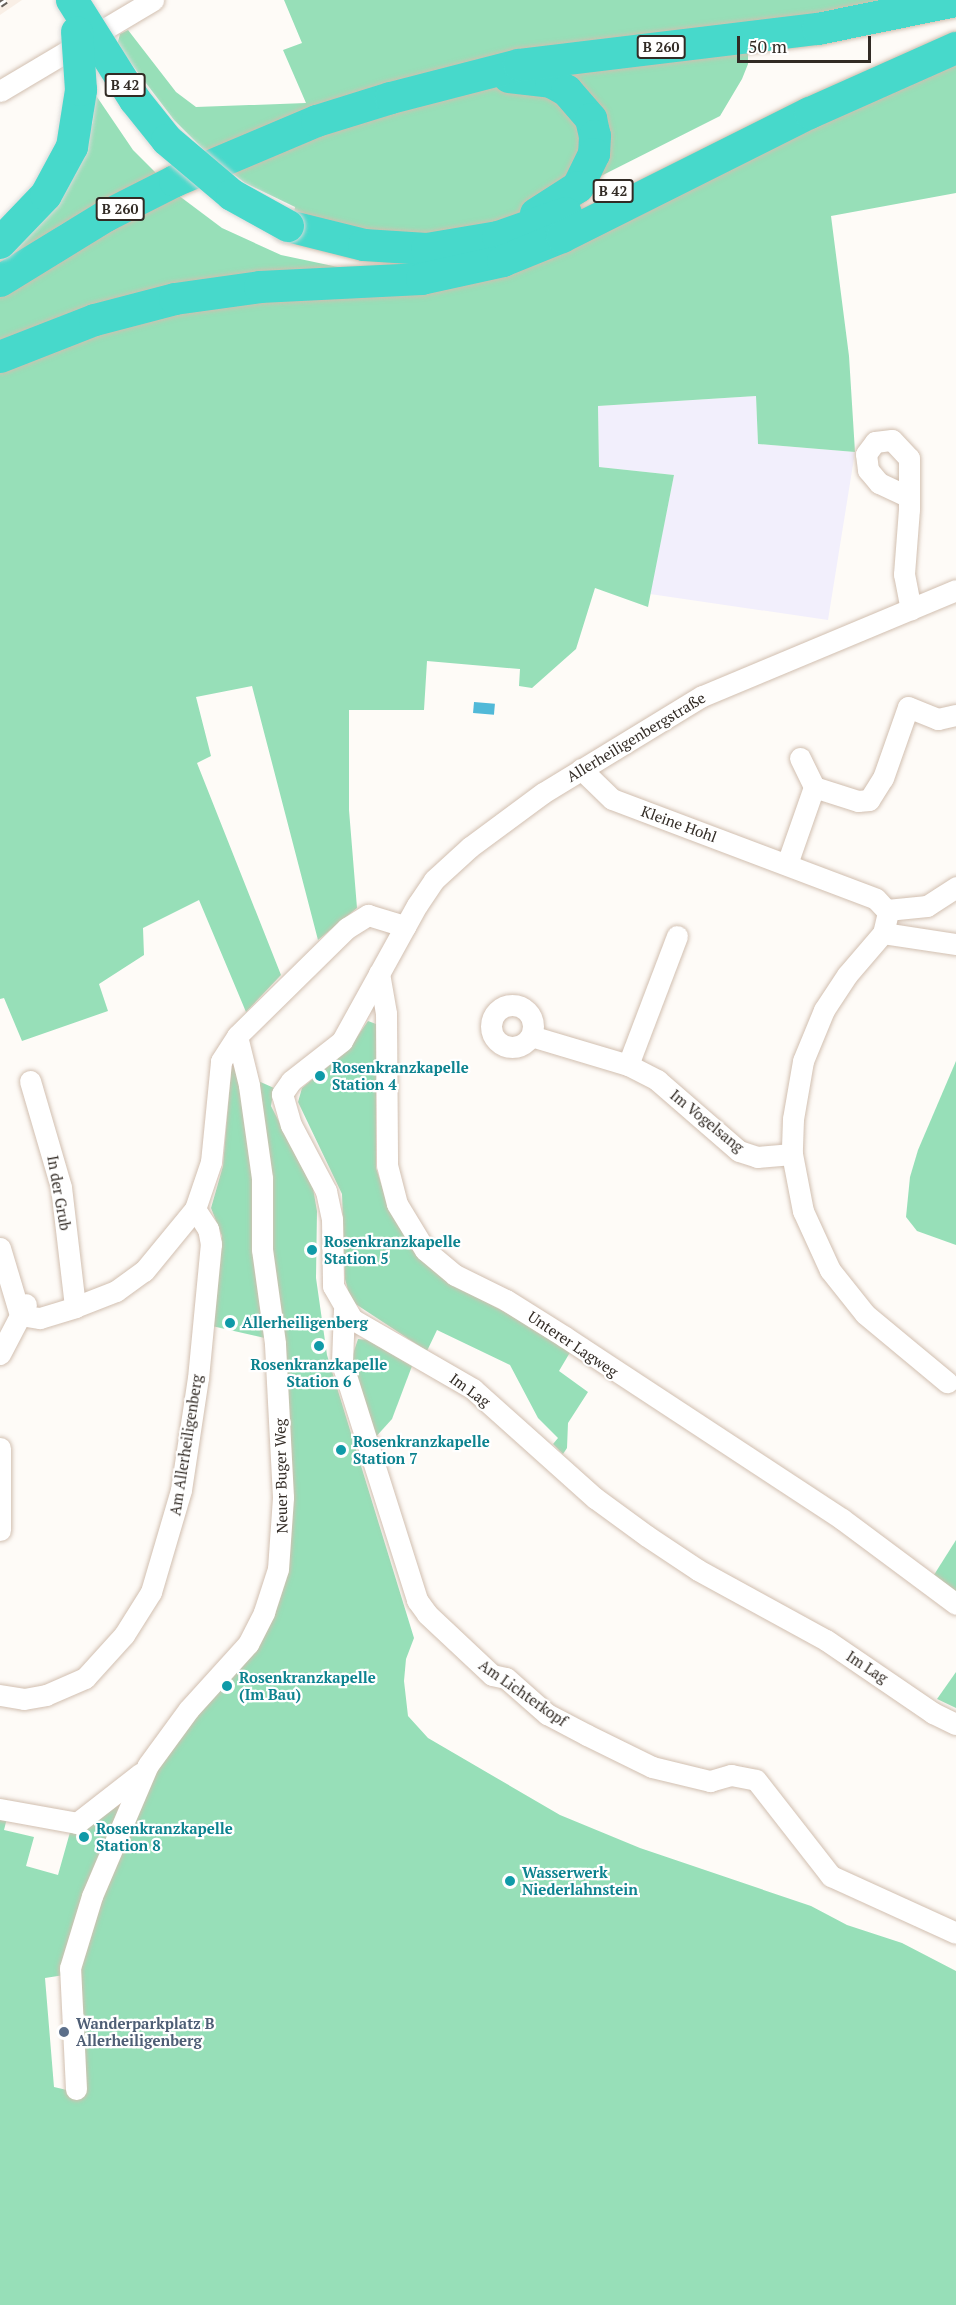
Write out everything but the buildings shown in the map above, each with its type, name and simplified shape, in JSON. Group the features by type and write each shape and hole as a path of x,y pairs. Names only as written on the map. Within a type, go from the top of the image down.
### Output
{"highway":[{"name":"B 42","path":"64,0 77,32 120,107 170,166 228,212 360,260 428,263 495,255 561,237 873,73 956,26"},
{"name":"B 42","path":"72,0 135,100 167,140 231,195 286,234 364,245 427,249 498,237 558,216 873,73 956,48"},
{"name":"B 260","path":"0,281 106,216 246,149 317,121 546,60 857,22 956,1"},
{"path":"0,243 46,195 72,147 81,90 77,32"},
{"name":"B 42","path":"427,249 520,220 561,201 578,187 594,154 591,119 567,91 530,77 467,80"},
{"path":"0,357 95,320 175,299 260,287 449,275 503,261 561,237"}],"street":[{"path":"0,91 153,0"},
{"path":"909,497 904,574 911,609"},
{"name":"Allerheiligenbergstraße","path":"405,926 434,880 470,847 581,769 702,696 956,590"},
{"path":"814,787 858,801 873,799 908,706 938,719 956,715"},
{"path":"787,864 814,787 800,758"},
{"name":"Kleine Hohl","path":"581,769 612,799 859,890 880,901 887,910"},
{"path":"947,1382 863,1313 830,1270 803,1211 792,1154 798,1083 824,1010 847,975 883,933 887,910 927,906 956,887"},
{"path":"0,1248 24,1308 40,1318 116,1291 144,1270 195,1209 211,1162 221,1061 237,1036 347,928 368,915 405,926"},
{"name":"Im Lag","path":"405,926 342,1041 291,1081 282,1094 291,1125 326,1191 332,1224 332,1282 344,1310 368,1330 473,1389 595,1498 647,1536 698,1570 825,1640 933,1713 956,1724"},
{"path":"883,933 956,944"},
{"path":"628,1065 677,936"},
{"name":"Unterer Lagweg","path":"379,974 386,1013 387,1165 397,1204 423,1248 455,1275 506,1300 566,1337 842,1519 956,1604"},
{"name":"Neuer Buger Weg","path":"76,2089 70,1966 92,1896 148,1765 189,1709 248,1644 270,1594 282,1539 280,1426 275,1343 262,1249 262,1178 249,1085 237,1036"},
{"name":"Im Vogelsang","path":"531,1036 628,1065 657,1080 739,1151 757,1157 792,1154"},
{"name":"In der Grub","path":"30,1081 61,1187 75,1307"},
{"name":"Am Allerheiligenberg","path":"0,1695 24,1699 46,1695 85,1678 124,1635 151,1592 181,1490 198,1378 211,1244 208,1229 195,1209"},
{"path":"0,1354 24,1308"},
{"name":"Am Lichterkopf","path":"344,1310 342,1363 417,1600 428,1615 492,1675 506,1678 547,1714 587,1736 652,1767 710,1781 731,1775 756,1780 831,1876 956,1933"},
{"path":"0,1448 0,1530"},
{"path":"0,1809 77,1823 129,1786 148,1765"}],"shaded area":[{"path":"0,0 22,0 0,15"},
{"path":"756,396 758,444 855,452 828,620 650,594 674,475 599,467 598,406"}],"green space":[{"path":"284,0 891,0 712,34 206,152 174,120 117,45 120,34 128,30 176,92 196,107 306,103 283,50 302,43"},
{"path":"748,50 748,64 742,79 720,116 593,180 598,171 555,74"},
{"path":"956,59 956,193 831,216 849,356 855,452 758,444 756,396 598,406 599,467 674,475 648,607 595,588 576,649 532,688 519,686 520,669 427,661 424,710 349,710 349,810 357,908 318,940 252,686 196,697 211,756 197,763 281,975 246,1012 199,900 143,928 144,955 99,984 108,1011 22,1041 4,998 0,999 0,372 120,326 237,302 407,294"},
{"path":"532,83 586,124 579,174 520,213 494,222 424,235 349,229 294,212 295,207 245,183 227,169 300,138 478,88"},
{"path":"95,94 133,150 158,175 62,224 0,266 0,258 82,160 93,121"},
{"path":"174,192 222,228 281,255 352,270 0,348 0,293"},
{"path":"368,1021 376,1024 376,1168 389,1208 414,1252 488,1303 572,1349 559,1371 588,1392 568,1423 567,1448 563,1454 553,1444 558,1438 538,1418 510,1365 437,1330 427,1351 351,1301 345,1279 342,1194 298,1102 302,1088 348,1050"},
{"path":"232,1058 256,1080 274,1088 271,1106 313,1188 317,1211 316,1278 327,1355 414,1638 406,1659 404,1681 408,1716 428,1738 560,1815 640,1848 811,1906 847,1925 902,1943 956,1971 956,2305 0,2305 0,1816 7,1818 4,1830 34,1837 26,1866 58,1875 74,1818 125,1780 241,1641 260,1606 276,1537 269,1339 212,1326 222,1236 211,1208 223,1166","holes":["77,1973 71,2091 54,2087 45,1978"]},
{"path":"956,1061 956,1245 917,1231 906,1217 910,1177 918,1150"},
{"path":"358,1339 368,1340 412,1366 392,1419 373,1440 352,1357"},
{"path":"956,1540 956,1597 932,1578"},
{"path":"956,1672 956,1708 937,1699"}],"water":[{"path":"474,702 495,704 494,715 473,713"}],"railway":[{"path":"0,4 6,0"}],"place":[{"name":"Rosenkranzkapelle Station 4","path":"320,1076"},
{"name":"Rosenkranzkapelle Station 5","path":"312,1250"},
{"name":"Allerheiligenberg","path":"230,1323"},
{"name":"Rosenkranzkapelle Station 6","path":"319,1346"},
{"name":"Rosenkranzkapelle Station 7","path":"341,1450"},
{"name":"Rosenkranzkapelle (Im Bau)","path":"227,1686"},
{"name":"Rosenkranzkapelle Station 8","path":"84,1837"},
{"name":"Wasserwerk Niederlahnstein","path":"510,1881"},
{"name":"Wanderparkplatz B Allerheiligenberg","path":"64,2032"}]}
